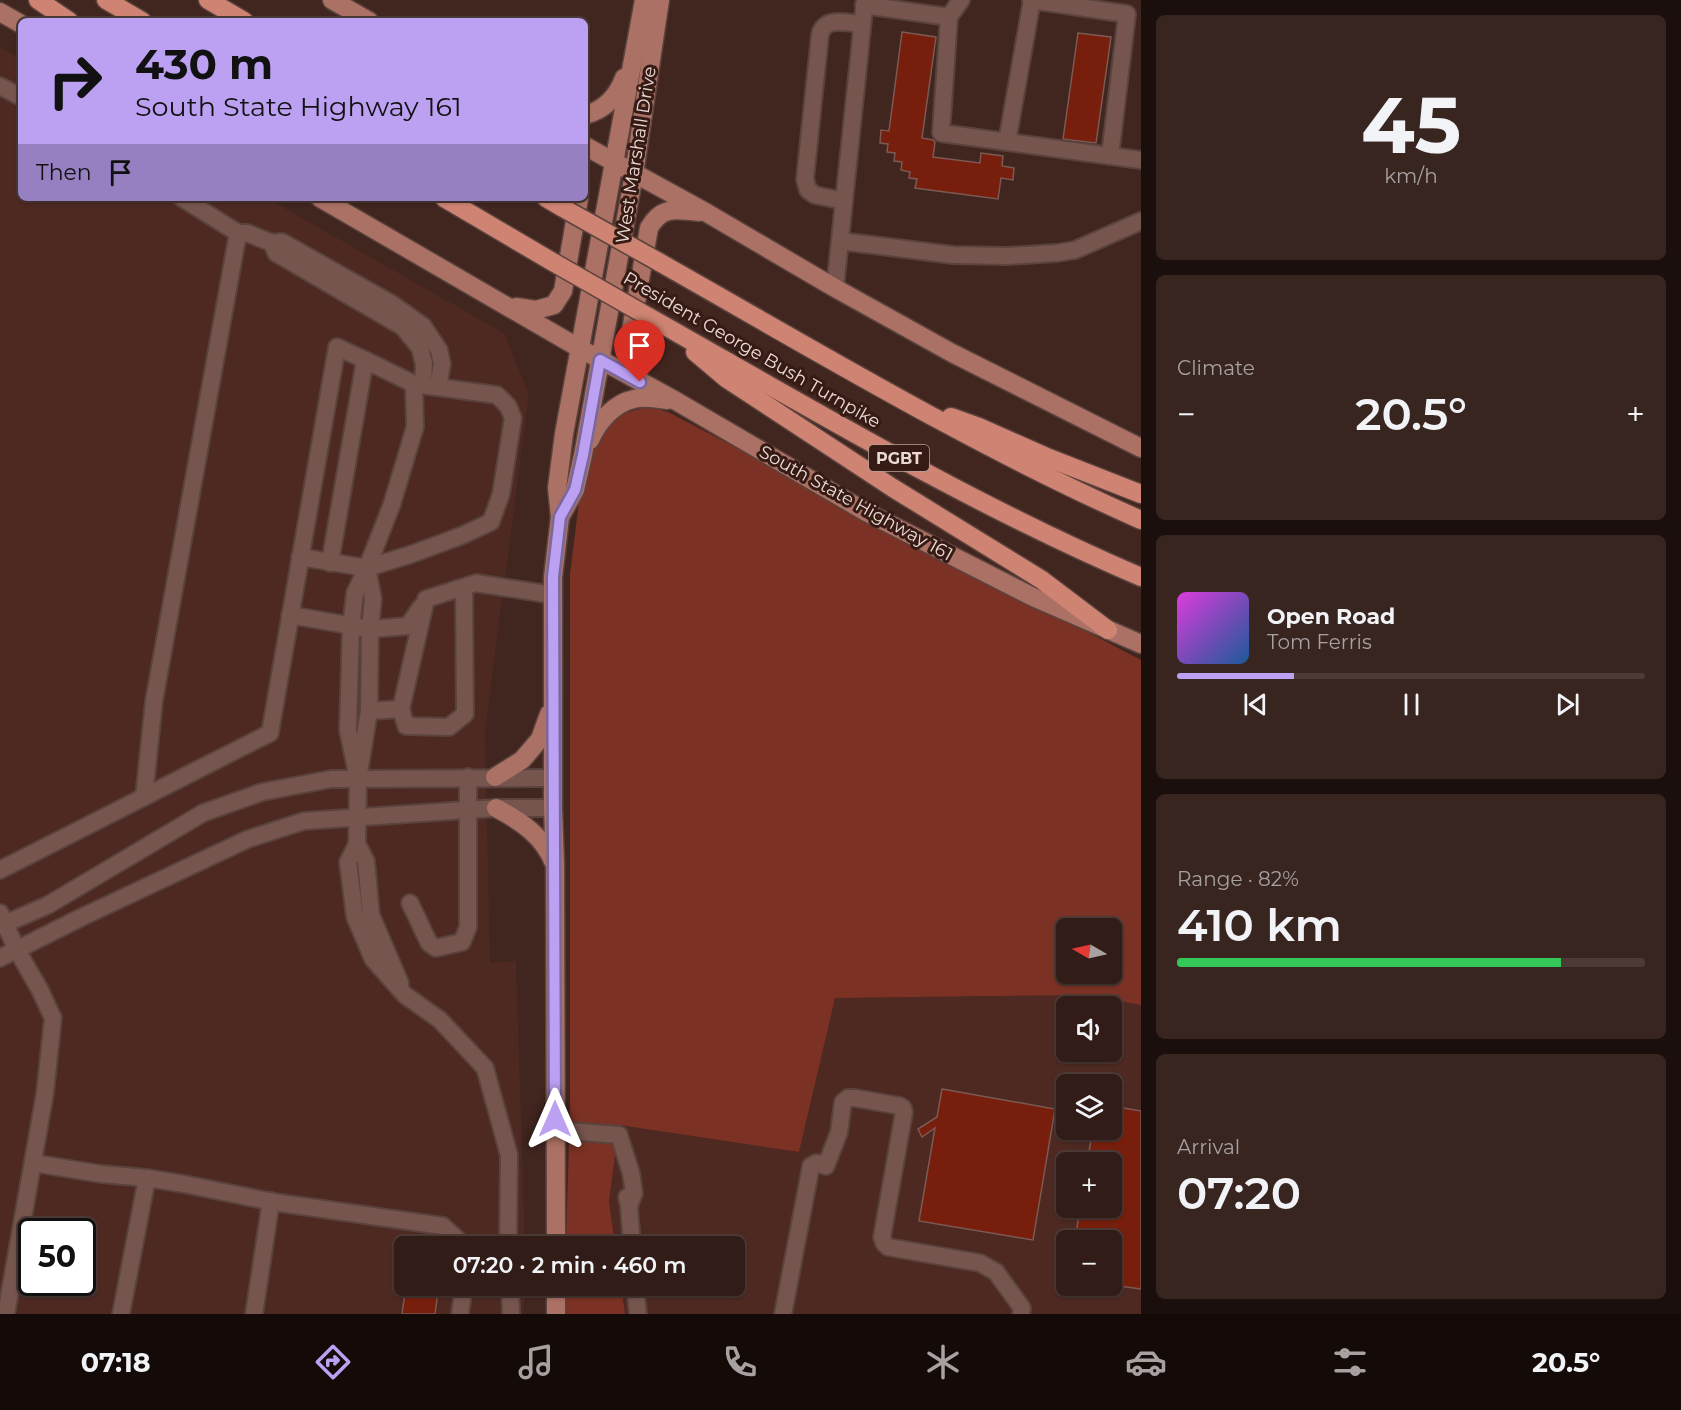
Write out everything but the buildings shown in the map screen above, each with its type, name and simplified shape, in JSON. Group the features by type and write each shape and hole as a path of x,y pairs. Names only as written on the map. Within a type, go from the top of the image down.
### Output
{"highway":[{"path":"38,0 65,18"},
{"path":"106,0 137,18"},
{"path":"208,0 239,18"},
{"name":"President George Bush Turnpike","path":"449,201 902,460 1141,577"},
{"name":"President George Bush Turnpike","path":"551,201 973,439 1141,520"},
{"path":"657,321 727,379 893,488 1042,580 1108,630"},
{"path":"904,400 979,427 1049,458 1141,494"}],"main road":[{"path":"332,0 364,18"},
{"name":"West Marshall Drive","path":"556,1236 553,577 560,517 557,488 579,348 644,0"},
{"name":"West Marshall Drive","path":"560,517 575,490 583,455 634,174 660,0"},
{"path":"0,12 18,22"},
{"path":"588,114 612,100 622,85 632,57"},
{"path":"588,148 952,353 1141,448"},
{"path":"325,201 508,306 536,310 554,305 563,291 578,201"},
{"path":"640,382 631,362 629,342 649,228 654,219 668,210 707,213"},
{"name":"South State Highway 161","path":"508,306 866,512 1014,587 1141,644"},
{"path":"583,455 595,430 606,416 620,405 634,399 647,398 676,401"},
{"path":"495,777 522,760 540,739 554,701"},
{"path":"496,808 518,820 534,833 549,851 555,865"},
{"path":"556,1296 556,1314"}],"lane":[{"path":"961,0 949,17 941,133 1141,160"},
{"path":"1007,142 1031,0 1127,14 1141,30"},
{"path":"835,288 865,3 949,17"},
{"path":"1110,156 1127,14"},
{"path":"844,201 815,195 808,190 805,179 821,28 831,22 862,24"},
{"path":"0,86 18,95"},
{"path":"187,201 238,234 247,233 272,243 282,242 392,304 423,327 439,350 442,364 425,385 392,504 355,592 351,627 348,730 358,779"},
{"path":"840,241 953,255 1007,256 1057,253 1075,250 1141,220"},
{"path":"144,797 154,701 238,234"},
{"path":"0,870 270,733 300,557 337,347 425,385 497,395 508,406 513,418 501,494 490,522 463,535 367,568 300,557"},
{"path":"330,563 365,360"},
{"path":"367,568 373,599 370,629 369,711 358,779 357,844 348,862 355,917 373,959 405,995 440,1020 485,1068 508,1155 508,1236"},
{"path":"290,615 370,629 408,626 426,599 476,583 553,595"},
{"path":"426,599 401,709 406,726 449,727 465,714 464,587"},
{"path":"369,711 401,709"},
{"path":"410,903 429,943 436,948 462,942 468,927 468,777"},
{"path":"6,1314 45,1093 53,1018 1,921 48,905 203,813 262,792 331,779 553,778"},
{"path":"0,958 248,839 304,821 496,808 553,808"},
{"path":"783,1314 811,1166 816,1163 826,1166 839,1132 843,1102 848,1098 900,1106 904,1112 882,1237 884,1243 888,1247 980,1263 996,1272 1022,1308 1021,1314"},
{"path":"555,1130 619,1135 631,1173 625,1193 629,1206 631,1236"},
{"path":"33,1163 101,1174 147,1178 271,1201 443,1226 454,1236"},
{"path":"121,1314 147,1178"},
{"path":"254,1314 271,1201"},
{"path":"460,1314 463,1296"},
{"path":"510,1296 511,1314"},
{"path":"636,1296 638,1314"}],"shaded area":[{"path":"0,47 18,57 18,201 272,201 504,333 529,394 485,731 490,963 516,961 525,1236 394,1236 394,1296 525,1296 523,1314 0,1314"},
{"path":"649,406 670,413 1141,660 1141,1005 1122,1001 1122,996 1088,995 835,998 799,1152 619,1125 609,1201 614,1236 566,1236 570,1107 570,574 579,502 594,441 615,416"},
{"path":"1088,995 1093,996 1056,996 1056,1062 1122,1062 1122,1001 1141,1005 1141,1314 625,1314 622,1296 745,1296 745,1236 614,1236 609,1201 619,1125 799,1152 834,998"},
{"path":"564,1296 622,1296 625,1314 563,1314"}],"route":[{"path":"555,1119 553,577 560,517 575,490 600,360 640,382"}]}
